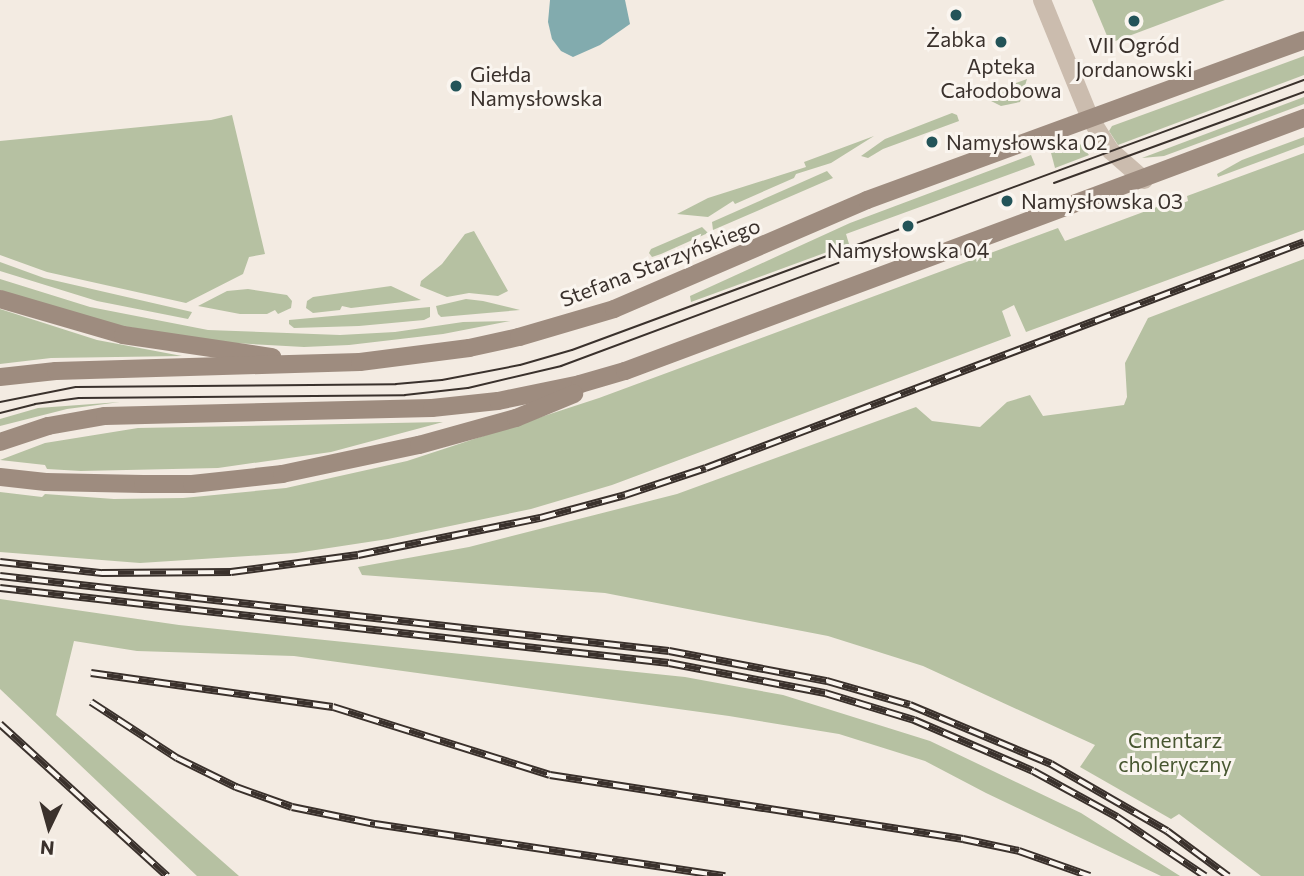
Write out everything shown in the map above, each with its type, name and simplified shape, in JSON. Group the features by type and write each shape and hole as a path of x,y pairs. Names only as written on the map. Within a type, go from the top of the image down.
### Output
{"main road":[{"name":"Stefana Starzyńskiego","path":"0,377 56,371 324,364 396,359 469,348 614,309 858,204 1304,40"},
{"path":"0,477 46,482 192,484 324,467 419,445 516,418 625,370 1144,180 1304,118"},
{"path":"0,299 122,335 324,364"},
{"path":"0,442 48,426 105,416 388,411 465,405 537,394 625,370"}],"street":[{"path":"1042,0 1090,118 1111,151 1144,180"}],"green space":[{"name":"VII Ogród Jordanowski","path":"1092,0 1225,0 1110,43"},
{"path":"1304,56 1304,75 1118,145 1109,131 1112,126"},
{"path":"1027,79 1020,102 1001,106 991,101 992,92"},
{"path":"1304,97 1304,104 1164,156 1142,158"},
{"path":"952,113 957,115 959,121 883,149 868,158 861,156 885,139"},
{"path":"232,115 265,254 249,257 243,274 186,303 47,272 0,255 0,141 211,120"},
{"path":"874,136 831,163 796,174 794,178 735,204 733,201 708,217 677,214 708,198 806,167 804,162"},
{"path":"1304,137 1304,145 1218,177 1217,174 1242,160"},
{"path":"1077,140 1089,155 1055,168 1050,149"},
{"path":"1304,153 1304,230 1026,332 1014,305 1002,311 1011,336 612,485 531,509 388,539 296,553 140,563 0,552 0,492 42,497 45,494 114,499 183,498 286,488 407,461 599,398 1058,228 1065,241 1165,204 1168,209 1188,201 1187,196"},
{"path":"1031,155 1035,165 846,234 849,244 691,302 690,296 850,223"},
{"path":"827,171 833,178 713,230 712,222"},
{"path":"702,227 708,233 661,254 652,257 649,253 651,249"},
{"path":"474,231 508,291 498,296 469,293 447,297 420,286 421,281 442,264 465,234"},
{"name":"Cmentarz choleryczny","path":"1304,259 1304,876 1261,876 1179,814 1171,819 1080,767 1095,745 923,666 828,636 605,593 362,575 358,567 469,547 677,494 916,407 932,421 980,427 1007,402 1030,395 1043,416 1124,405 1127,397 1125,363 1148,318"},
{"path":"0,262 44,278 192,312 188,319 97,301 0,271"},
{"path":"0,279 90,307 208,330 340,335 395,332 463,322 510,321 443,334 349,345 304,347 217,342 110,324 27,300 0,290"},
{"path":"391,286 421,300 351,308 342,306 340,310 313,313 306,308 307,301 313,297"},
{"path":"248,289 287,295 292,301 291,308 278,314 275,310 267,314 240,314 198,306 227,291"},
{"path":"466,299 520,310 441,317 438,314 436,306"},
{"path":"430,307 430,317 424,320 294,328 289,324 289,320"},
{"path":"0,309 97,340 182,356 51,358 0,364"},
{"path":"120,402 67,409 0,426 0,419 38,408"},
{"path":"443,422 331,452 218,468 81,471 47,469 45,465 0,460 45,443 138,428"},
{"path":"0,599 179,625 685,677 783,695 930,741 1081,813 1180,876 1161,876 925,761 839,734 729,716 294,656 137,651 74,641 56,715 239,876 197,876 0,689"}],"water":[{"path":"550,0 625,0 630,24 600,45 573,57 561,51 552,39 548,22"}],"tram line":[{"path":"0,402 76,387 396,384 442,380 520,365 572,350 1304,80"},
{"path":"1054,183 1304,92"},
{"path":"0,413 35,404 79,398 405,395 468,388 561,366 838,263"}],"railway":[{"path":"0,562 102,573 231,572 358,555 540,518 625,495 706,468 1304,242"},
{"path":"0,576 669,651 827,681 910,705 1051,764 1167,831 1228,876"},
{"path":"0,588 669,663 825,693 914,720 1033,771 1117,817 1205,876"},
{"path":"91,673 333,707 550,775 963,839 1019,851 1090,876"},
{"path":"91,702 177,758 236,787 292,807 375,824 725,876"},
{"path":"0,724 167,876"}],"place":[{"name":"Żabka","path":"956,15"},
{"name":"VII Ogród Jordanowski","path":"1134,21"},
{"name":"Apteka Całodobowa","path":"1001,42"},
{"name":"Giełda Namysłowska","path":"456,86"},
{"name":"Namysłowska 02","path":"932,142"},
{"name":"Namysłowska 03","path":"1007,201"},
{"name":"Namysłowska 04","path":"908,226"}]}
